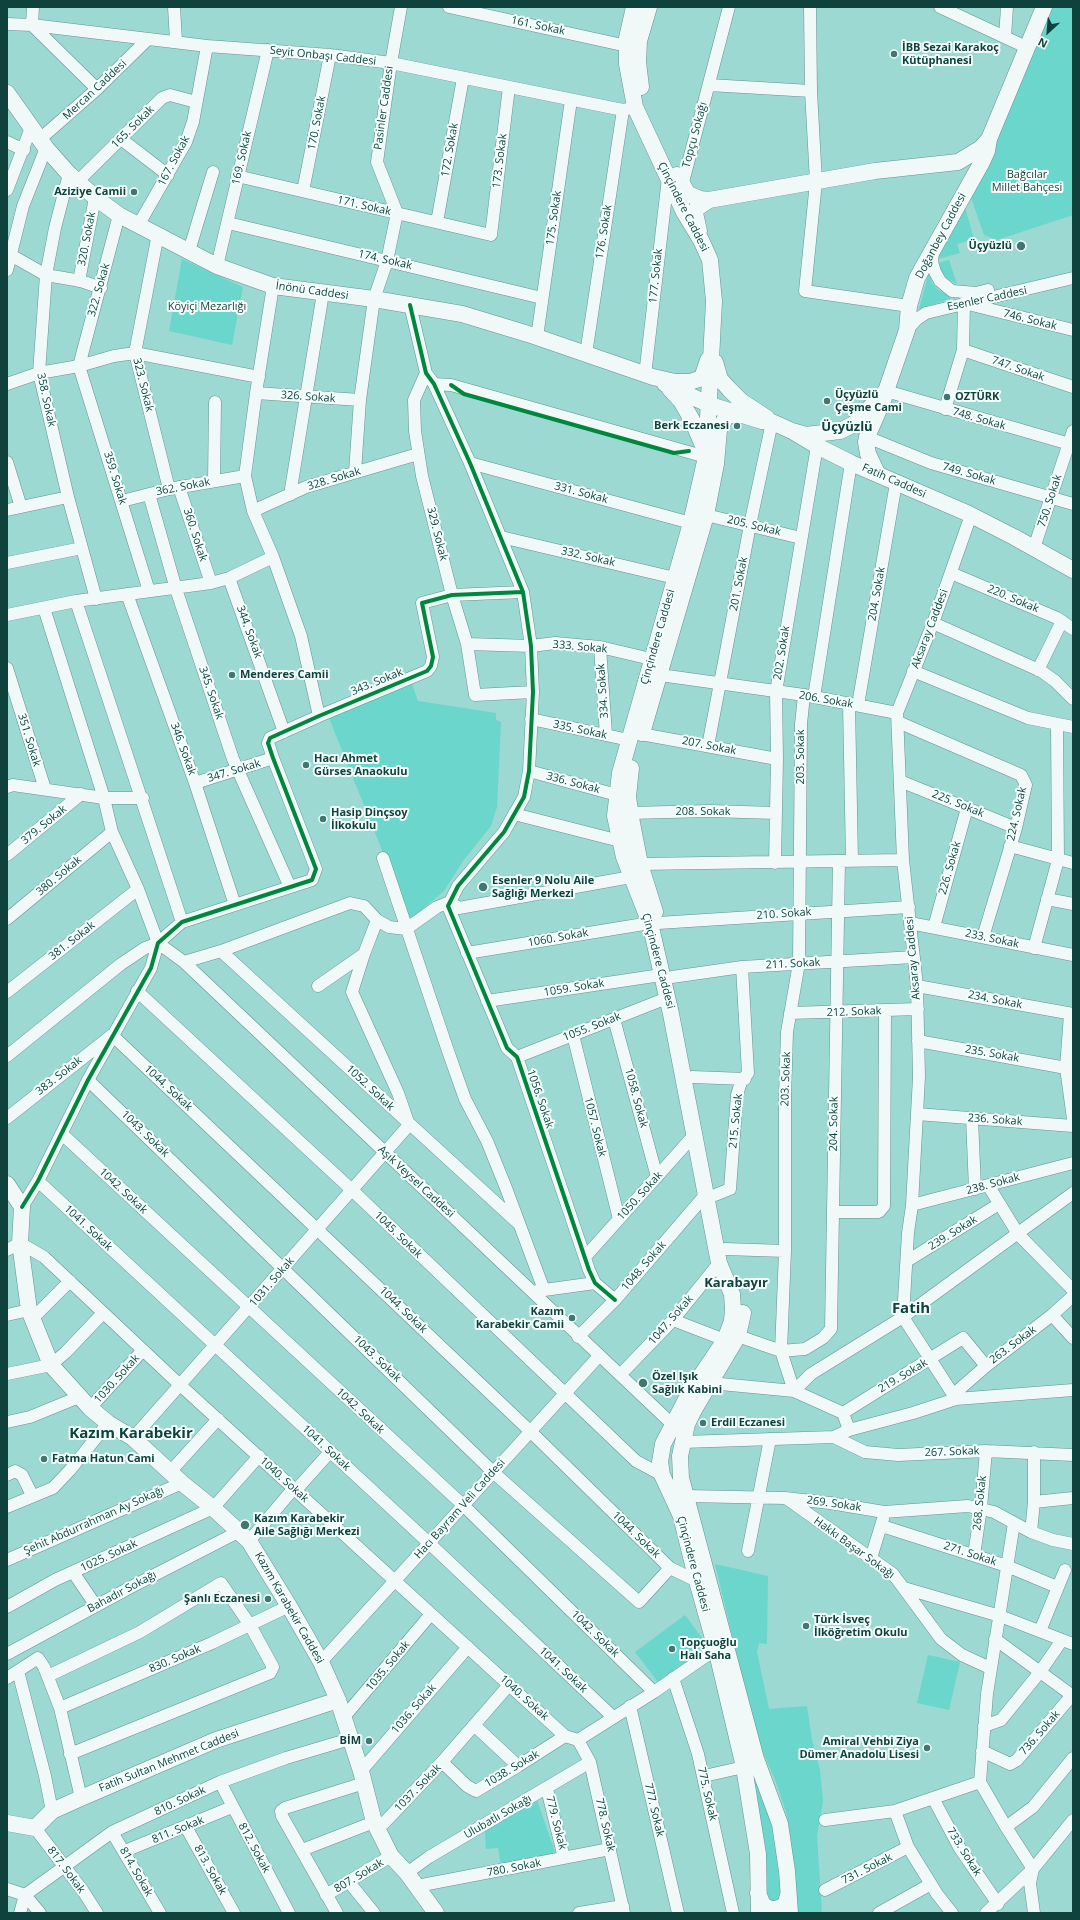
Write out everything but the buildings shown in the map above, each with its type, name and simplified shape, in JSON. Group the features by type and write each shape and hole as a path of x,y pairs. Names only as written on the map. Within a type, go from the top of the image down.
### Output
{"main road":[{"name":"Çinçindere Caddesi","path":"634,7 628,31 627,46 629,109 668,178 684,212 701,240 710,260 714,301 710,405 706,457 691,523 675,578 658,666"},
{"name":"Çinçindere Caddesi","path":"649,7 639,41 638,62 643,100 682,186 688,194 700,199 709,200"},
{"name":"Doğanbey Caddesi","path":"792,431 806,434 840,431 854,424 886,391 907,330 909,306 917,278 982,162 987,151 989,139 1026,47 1044,7"},
{"name":"İnönü Caddesi","path":"7,93 39,138 73,178 96,198 119,215 139,224 216,266 274,286 374,299 462,314 537,337 653,378"},
{"path":"701,240 695,213 697,208 709,200 875,171 958,162 981,148 989,139"},
{"path":"958,162 965,177 966,189"},
{"path":"653,378 675,382 690,382 702,378 712,347"},
{"path":"712,347 720,379 741,400 772,422"},
{"path":"653,378 681,401 703,445 706,457"},
{"name":"Fatih Caddesi","path":"653,378 710,405 740,415 772,422 792,431 817,446 851,463 876,472 896,483 971,515 1073,570"},
{"path":"876,472 868,454 867,436 882,404 886,391"},
{"name":"Çinçindere Caddesi","path":"740,415 727,415 719,430 716,464 706,514 635,737 620,773 616,795 615,816 620,841 635,870 654,923 692,1077 722,1256 743,1304 742,1325 690,1392 672,1424 663,1444 660,1462 662,1475 681,1516 716,1649 744,1767 758,1854 759,1913"},
{"name":"Çinçindere Caddesi","path":"635,737 628,797 635,870"},
{"name":"Çinçindere Caddesi","path":"666,976 667,998 695,1134 711,1194"},
{"path":"7,1184 22,1207"},
{"name":"Kazım Karabekir Caddesi","path":"22,1207 13,1246 30,1315 51,1365 84,1403 108,1423 133,1438 243,1536 289,1606 321,1662 344,1717 363,1777 374,1822 391,1856 407,1872 436,1913"},
{"name":"Çinçindere Caddesi","path":"732,1338 710,1383 692,1413 680,1456 681,1478 756,1758 780,1824 790,1913"},
{"name":"Fatih Sultan Mehmet Caddesi","path":"35,1828 52,1811 216,1740 338,1700"},
{"path":"7,1823 35,1828"},
{"path":"758,1893 763,1905 772,1910 782,1907 786,1903 788,1895"}],"street":[{"path":"33,7 32,25 97,89"},
{"path":"174,7 176,41"},
{"name":"Pasinler Caddesi","path":"397,213 377,162 391,63 402,7"},
{"name":"161. Sokak","path":"449,7 627,46"},
{"name":"Topçu Sokağı","path":"682,186 729,7"},
{"path":"810,7 811,91 816,182 805,291 909,306"},
{"path":"1004,37 1007,7"},
{"path":"943,8 1026,47"},
{"name":"Seyit Onbaşı Caddesi","path":"7,24 32,25 176,41 207,46 330,55 391,63 571,100 629,109"},
{"name":"Mercan Caddesi","path":"39,138 97,89 148,39"},
{"name":"167. Sokak","path":"139,224 186,142 193,122 207,46"},
{"name":"169. Sokak","path":"216,266 228,223 237,176 268,50"},
{"name":"170. Sokak","path":"303,192 330,55"},
{"name":"172. Sokak","path":"437,222 463,78"},
{"path":"709,85 811,91"},
{"name":"173. Sokak","path":"491,234 509,87"},
{"name":"165. Sokak","path":"73,178 121,139 162,98 170,95 196,102"},
{"name":"175. Sokak","path":"537,337 571,100"},
{"name":"176. Sokak","path":"586,354 629,109"},
{"path":"7,190 24,150 39,138"},
{"path":"7,270 9,254 23,206 39,138"},
{"path":"121,139 168,175"},
{"path":"7,142 24,150"},
{"path":"189,251 212,172"},
{"name":"171. Sokak","path":"237,176 491,234"},
{"name":"358. Sokak","path":"73,178 55,228 46,275 39,373 68,497 96,599"},
{"name":"177. Sokak","path":"653,378 668,178"},
{"name":"320. Sokak","path":"79,281 96,198"},
{"path":"356,472 360,400 374,299 387,261 397,213"},
{"name":"322. Sokak","path":"79,366 101,288 119,215"},
{"name":"174. Sokak","path":"228,223 542,298"},
{"name":"323. Sokak","path":"158,234 135,353 174,488"},
{"path":"933,248 932,262 935,272 940,281 952,291 976,293 1027,282 1044,284"},
{"path":"9,254 46,275 79,281 101,288"},
{"name":"Esenler Caddesi","path":"907,330 917,319 926,313 964,303 1037,288 1044,284 1073,278"},
{"path":"274,286 256,393 245,476 253,511 273,557 302,636 319,716"},
{"path":"290,494 323,293"},
{"path":"945,409 963,350 964,303"},
{"name":"746. Sokak","path":"964,303 1073,330"},
{"path":"184,962 221,951 350,903 364,906 377,920 389,927 406,929 437,907 450,902 458,886 504,832 524,797 529,771 531,719 534,692 531,646 523,592 470,463 434,384 426,373 410,305"},
{"name":"747. Sokak","path":"963,350 1073,387"},
{"path":"7,384 39,373 79,366 114,356 135,353 259,377"},
{"name":"359. Sokak","path":"79,366 149,591"},
{"name":"329. Sokak","path":"426,373 414,400 415,432 418,454 422,476 452,595 467,644 475,695 534,692"},
{"path":"434,384 450,385 706,457"},
{"name":"748. Sokak","path":"886,391 1071,444"},
{"name":"326. Sokak","path":"256,393 360,400"},
{"path":"214,481 215,402"},
{"name":"201. Sokak","path":"708,746 750,525 772,422"},
{"name":"750. Sokak","path":"1034,548 1050,498 1071,444 1073,431"},
{"name":"749. Sokak","path":"867,436 931,463 1073,504"},
{"name":"202. Sokak","path":"775,863 777,759 776,692 817,446"},
{"name":"328. Sokak","path":"253,511 306,487 418,454"},
{"path":"7,462 21,507"},
{"name":"331. Sokak","path":"470,463 691,523"},
{"name":"203. Sokak","path":"794,1392 780,1351 785,1251 785,1096 790,1013 799,964 799,862 802,770 800,724 809,696 851,463"},
{"name":"362. Sokak","path":"122,501 174,488 245,476"},
{"name":"204. Sokak","path":"852,861 853,705 896,483"},
{"name":"360. Sokak","path":"174,488 211,583"},
{"name":"345. Sokak","path":"149,494 176,589 239,770 290,887"},
{"path":"7,510 68,497"},
{"name":"205. Sokak","path":"706,514 801,538"},
{"name":"Aksaray Caddesi","path":"903,1317 912,1205 917,1114 918,1009 917,986 903,860 898,718 913,671 933,623 971,515"},
{"name":"332. Sokak","path":"501,537 675,578"},
{"path":"7,563 82,548"},
{"path":"7,615 127,594 176,589 211,583 229,578 273,557"},
{"name":"220. Sokak","path":"951,573 1062,621 1073,628"},
{"name":"344. Sokak","path":"229,578 284,732"},
{"path":"452,595 523,592"},
{"name":"346. Sokak","path":"127,594 195,783 235,905"},
{"name":"343. Sokak","path":"273,758 268,743 270,738 427,671 431,666 433,657 422,603 452,595"},
{"path":"76,602 143,798 182,922"},
{"path":"22,1207 38,1182 88,1080 150,968 158,943 138,890 112,832 104,798 44,608"},
{"path":"1038,670 1062,621"},
{"path":"933,623 1038,670 1055,681 1073,699"},
{"name":"333. Sokak","path":"467,644 531,646 555,643 600,647 658,666"},
{"name":"334. Sokak","path":"600,647 606,735"},
{"name":"206. Sokak","path":"658,666 720,683 809,696 853,705 898,718"},
{"name":"351. Sokak","path":"7,668 45,789"},
{"path":"913,671 1028,718 1073,727"},
{"name":"224. Sokak","path":"898,718 1021,775 1026,785 1016,828 983,937"},
{"name":"335. Sokak","path":"531,719 606,735 635,737"},
{"path":"1034,948 1058,860 1057,724"},
{"name":"207. Sokak","path":"635,737 708,746 777,759"},
{"path":"7,1056 121,964 145,948 158,943 182,922 312,880 316,869 273,758"},
{"name":"347. Sokak","path":"195,783 273,758"},
{"name":"336. Sokak","path":"529,771 616,795"},
{"name":"225. Sokak","path":"900,781 1016,828"},
{"path":"7,787 13,785 104,798 143,798"},
{"name":"379. Sokak","path":"7,855 81,794"},
{"name":"226. Sokak","path":"934,928 967,808"},
{"name":"208. Sokak","path":"630,813 709,811 776,813"},
{"path":"514,814 620,841"},
{"name":"380. Sokak","path":"7,919 112,832"},
{"path":"1010,846 1073,863"},
{"path":"383,858 465,1099 487,1141 520,1225 538,1291 595,1283"},
{"path":"450,902 459,908 635,870 799,862 903,860"},
{"name":"204. Sokak","path":"780,1351 805,1349 823,1338 831,1329 835,1013 839,861"},
{"name":"381. Sokak","path":"7,992 138,890"},
{"path":"1047,899 1073,904"},
{"name":"1056. Sokak","path":"450,902 448,906 507,1048 517,1057 595,1283 615,1300"},
{"name":"210. Sokak","path":"654,923 909,907"},
{"path":"377,920 352,992 398,1093 409,1125"},
{"name":"1060. Sokak","path":"467,953 654,923"},
{"name":"233. Sokak","path":"910,923 1073,955"},
{"name":"Aşık Veysel Caddesi","path":"158,943 184,962 385,1154 538,1291 578,1337 672,1424"},
{"name":"1052. Sokak","path":"221,951 409,1125 520,1225"},
{"path":"318,986 364,954"},
{"name":"211. Sokak","path":"666,976 742,967 914,957"},
{"name":"215. Sokak","path":"711,1194 730,1189 738,1095 741,1082 745,1079 748,1072 742,967"},
{"name":"1059. Sokak","path":"487,1001 666,976"},
{"name":"234. Sokak","path":"917,986 1072,1014"},
{"name":"1045. Sokak","path":"137,991 353,1191 564,1394 636,1461 662,1475"},
{"name":"1055. Sokak","path":"517,1057 667,998"},
{"name":"212. Sokak","path":"790,1013 835,1013 918,1009"},
{"path":"833,1212 879,1212 884,1206 884,1011"},
{"path":"1072,1014 1066,1068 1073,1119"},
{"name":"1058. Sokak","path":"614,1019 656,1177"},
{"name":"383. Sokak","path":"7,1118 112,1035"},
{"name":"1044. Sokak","path":"112,1035 530,1431 670,1568 697,1581"},
{"name":"1057. Sokak","path":"573,1035 619,1219"},
{"name":"235. Sokak","path":"918,1041 1066,1068"},
{"path":"692,1077 745,1079"},
{"name":"1043. Sokak","path":"88,1080 493,1472 639,1602 670,1568"},
{"name":"236. Sokak","path":"917,1114 1073,1126"},
{"path":"972,1118 975,1189"},
{"name":"1031. Sokak","path":"133,1438 353,1191 409,1125"},
{"name":"1042. Sokak","path":"62,1134 463,1505 654,1692"},
{"name":"1050. Sokak","path":"585,1257 695,1134"},
{"name":"238. Sokak","path":"912,1205 1073,1163"},
{"name":"1041. Sokak","path":"38,1182 428,1543 612,1717"},
{"path":"988,1185 1018,1234 1073,1290"},
{"name":"1048. Sokak","path":"578,1337 615,1300 711,1194"},
{"path":"794,1392 811,1374 903,1317 1018,1234 1072,1198"},
{"name":"239. Sokak","path":"907,1261 999,1204"},
{"name":"1040. Sokak","path":"13,1246 44,1257 218,1419 565,1736"},
{"path":"722,1256 785,1251"},
{"name":"1047. Sokak","path":"620,1375 673,1320 722,1256"},
{"path":"7,1315 30,1315 70,1281"},
{"name":"263. Sokak","path":"955,1396 986,1366 1052,1315 1073,1296"},
{"path":"7,1374 51,1365 66,1352 103,1312"},
{"path":"1052,1315 1073,1338"},
{"path":"903,1317 955,1396"},
{"path":"673,1320 780,1351"},
{"name":"219. Sokak","path":"843,1413 963,1338 986,1366"},
{"name":"1030. Sokak","path":"84,1403 143,1350"},
{"name":"Hacı Bayram Veli Caddesi","path":"321,1662 599,1356"},
{"path":"710,1383 794,1392 843,1413 849,1430"},
{"path":"683,1442 834,1437 849,1430 913,1414 955,1396 1073,1390"},
{"path":"7,1422 84,1403"},
{"path":"170,1472 218,1419"},
{"path":"7,1507 32,1495 53,1488 70,1470 108,1423"},
{"name":"267. Sokak","path":"834,1437 865,1452 898,1454 986,1451 1034,1452 1073,1455"},
{"path":"748,1551 770,1439"},
{"name":"268. Sokak","path":"974,1555 981,1508 986,1451"},
{"path":"243,1536 295,1489 330,1452"},
{"path":"1031,1532 1034,1502 1034,1452"},
{"path":"213,1508 259,1456"},
{"path":"7,1475 15,1471 22,1475 32,1495"},
{"name":"Şehit Abdurrahman Ay Sokağı","path":"7,1560 182,1483"},
{"path":"686,1496 785,1498"},
{"name":"269. Sokak","path":"785,1498 830,1503 884,1512 968,1506 981,1508 994,1512 1031,1532 1053,1540 1073,1544"},
{"name":"Hakkı Başar Sokağı","path":"785,1498 893,1574 941,1639 962,1655 990,1668"},
{"path":"1034,1502 1073,1498"},
{"name":"1025. Sokak","path":"7,1607 73,1572 213,1508"},
{"path":"871,1558 882,1526 884,1512"},
{"path":"1014,1523 1000,1616 990,1668 980,1782 1033,1870 1030,1883 1034,1913"},
{"name":"271. Sokak","path":"882,1526 1007,1566 1057,1587"},
{"name":"Bahadır Sokağı","path":"7,1654 96,1606 243,1536"},
{"path":"1040,1631 1065,1570"},
{"path":"73,1572 96,1606"},
{"path":"48,1676 140,1632 221,1583 250,1625 273,1667 270,1673 70,1754"},
{"path":"904,1588 1000,1616 1067,1642 1040,1672 1001,1720 984,1726"},
{"name":"830. Sokak","path":"60,1708 212,1643 289,1606"},
{"name":"1035. Sokak","path":"344,1717 432,1614"},
{"path":"995,1640 1073,1695"},
{"name":"1036. Sokak","path":"363,1777 468,1647"},
{"path":"565,1736 578,1740 612,1717 654,1692 716,1649"},
{"path":"7,1678 38,1658 48,1676 60,1708 81,1798"},
{"path":"18,1671 45,1776 52,1811"},
{"name":"775. Sokak","path":"673,1678 704,1776 733,1913"},
{"name":"1037. Sokak","path":"302,1850 374,1822 384,1823 442,1762 509,1685"},
{"name":"736. Sokak","path":"982,1751 1010,1764 1017,1760 1073,1695"},
{"name":"777. Sokak","path":"630,1706 678,1913"},
{"path":"474,1725 518,1766"},
{"name":"1038. Sokak","path":"442,1762 468,1786 476,1791 565,1736"},
{"name":"810. Sokak","path":"25,1895 112,1832 220,1782 286,1758 350,1739"},
{"name":"778. Sokak","path":"578,1740 590,1762 624,1910"},
{"path":"1006,1826 1033,1807 1073,1758"},
{"name":"Ulubatlı Sokağı","path":"407,1872 429,1857 547,1789 590,1762"},
{"path":"704,1776 744,1767"},
{"path":"337,1913 282,1816 281,1811 285,1808 363,1777"},
{"name":"812. Sokak","path":"220,1782 289,1913"},
{"path":"825,1820 895,1811 980,1782"},
{"name":"779. Sokak","path":"547,1789 564,1858"},
{"name":"733. Sokak","path":"933,1798 959,1847 998,1904"},
{"name":"811. Sokak","path":"125,1851 232,1807"},
{"path":"895,1811 908,1847 931,1884 952,1913"},
{"path":"987,1913 1033,1870 1073,1821"},
{"name":"813. Sokak","path":"186,1827 234,1913"},
{"name":"817. Sokak","path":"35,1828 83,1891 97,1913"},
{"name":"814. Sokak","path":"112,1832 125,1851 160,1913"},
{"name":"731. Sokak","path":"825,1890 908,1847"},
{"name":"780. Sokak","path":"417,1886 610,1849"},
{"name":"807. Sokak","path":"326,1895 391,1856"},
{"path":"349,1882 374,1913"},
{"path":"879,1913 931,1884"},
{"path":"7,1889 25,1895 40,1913"},
{"path":"20,1913 25,1895"},
{"path":"579,1913 624,1910"}],"green space":[{"name":"Bağcılar Millet Bahçesi","path":"1053,7 1073,7 1073,215 997,240 984,235 969,192"},
{"path":"964,204 974,239 957,244 960,253 938,259 938,254"},
{"name":"Köyiçi Mezarlığı","path":"182,259 243,287 232,345 169,331"},
{"path":"949,260 957,284 948,279 939,270 938,263"},
{"path":"929,272 932,283 937,289 952,298 919,309"},
{"path":"410,678 418,701 496,713 496,720 501,722 497,807 491,826 463,861 444,891 410,920 329,718"},
{"path":"715,1564 768,1576 767,1644 759,1643 757,1652 769,1709 807,1706 812,1740 820,1770 823,1801 817,1836 822,1913 798,1913 787,1815 776,1782 757,1739"},
{"name":"Topçuoğlu Halı Saha","path":"685,1615 708,1646 658,1682 635,1652"},
{"path":"928,1655 960,1662 949,1710 917,1703"},
{"path":"752,1768 774,1829 781,1898 773,1903 767,1898 766,1854"},
{"path":"537,1800 556,1855 501,1866 498,1848 486,1849 485,1831"}],"cycle path":[{"path":"410,305 426,373 434,384 470,463 523,592 531,646 533,692 529,771 524,797 504,832 458,886 448,906 507,1048 517,1057 589,1270 595,1283 615,1300"},
{"path":"451,385 464,394 674,453 689,451"},
{"path":"22,1207 38,1181 88,1080 151,968 158,943 182,922 312,880 316,869 273,758 268,743 270,738 427,671 431,666 433,657 422,603 452,595 523,592"}],"place":[{"name":"İBB Sezai Karakoç Kütüphanesi","path":"894,54"},
{"name":"Aziziye Camii","path":"134,192"},
{"name":"Üçyüzlü","path":"1021,246"},
{"name":"OZTÜRK","path":"947,397"},
{"name":"Üçyüzlü Çeşme Cami","path":"827,401"},
{"name":"Berk Eczanesi","path":"737,426"},
{"name":"Menderes Camii","path":"232,675"},
{"name":"Hacı Ahmet Gürses Anaokulu","path":"306,765"},
{"name":"Hasip Dinçsoy İlkokulu","path":"323,819"},
{"name":"Esenler 9 Nolu Aile Sağlığı Merkezi","path":"483,887"},
{"name":"Kazım Karabekir Camii","path":"572,1318"},
{"name":"Özel Işık Sağlık Kabini","path":"643,1383"},
{"name":"Erdil Eczanesi","path":"703,1423"},
{"name":"Fatma Hatun Cami","path":"44,1459"},
{"name":"Kazım Karabekir Aile Sağlığı Merkezi","path":"245,1525"},
{"name":"Şanlı Eczanesi","path":"268,1599"},
{"name":"Türk İsveç İlköğretim Okulu","path":"806,1626"},
{"name":"Topçuoğlu Halı Saha","path":"672,1649"},
{"name":"BİM","path":"369,1741"},
{"name":"Amiral Vehbi Ziya Dümer Anadolu Lisesi","path":"927,1748"}],"district":[{"name":"Üçyüzlü","path":"847,427"},
{"name":"Karabayır","path":"736,1283"},
{"name":"Fatih","path":"911,1309"},
{"name":"Kazım Karabekir","path":"131,1434"}]}
